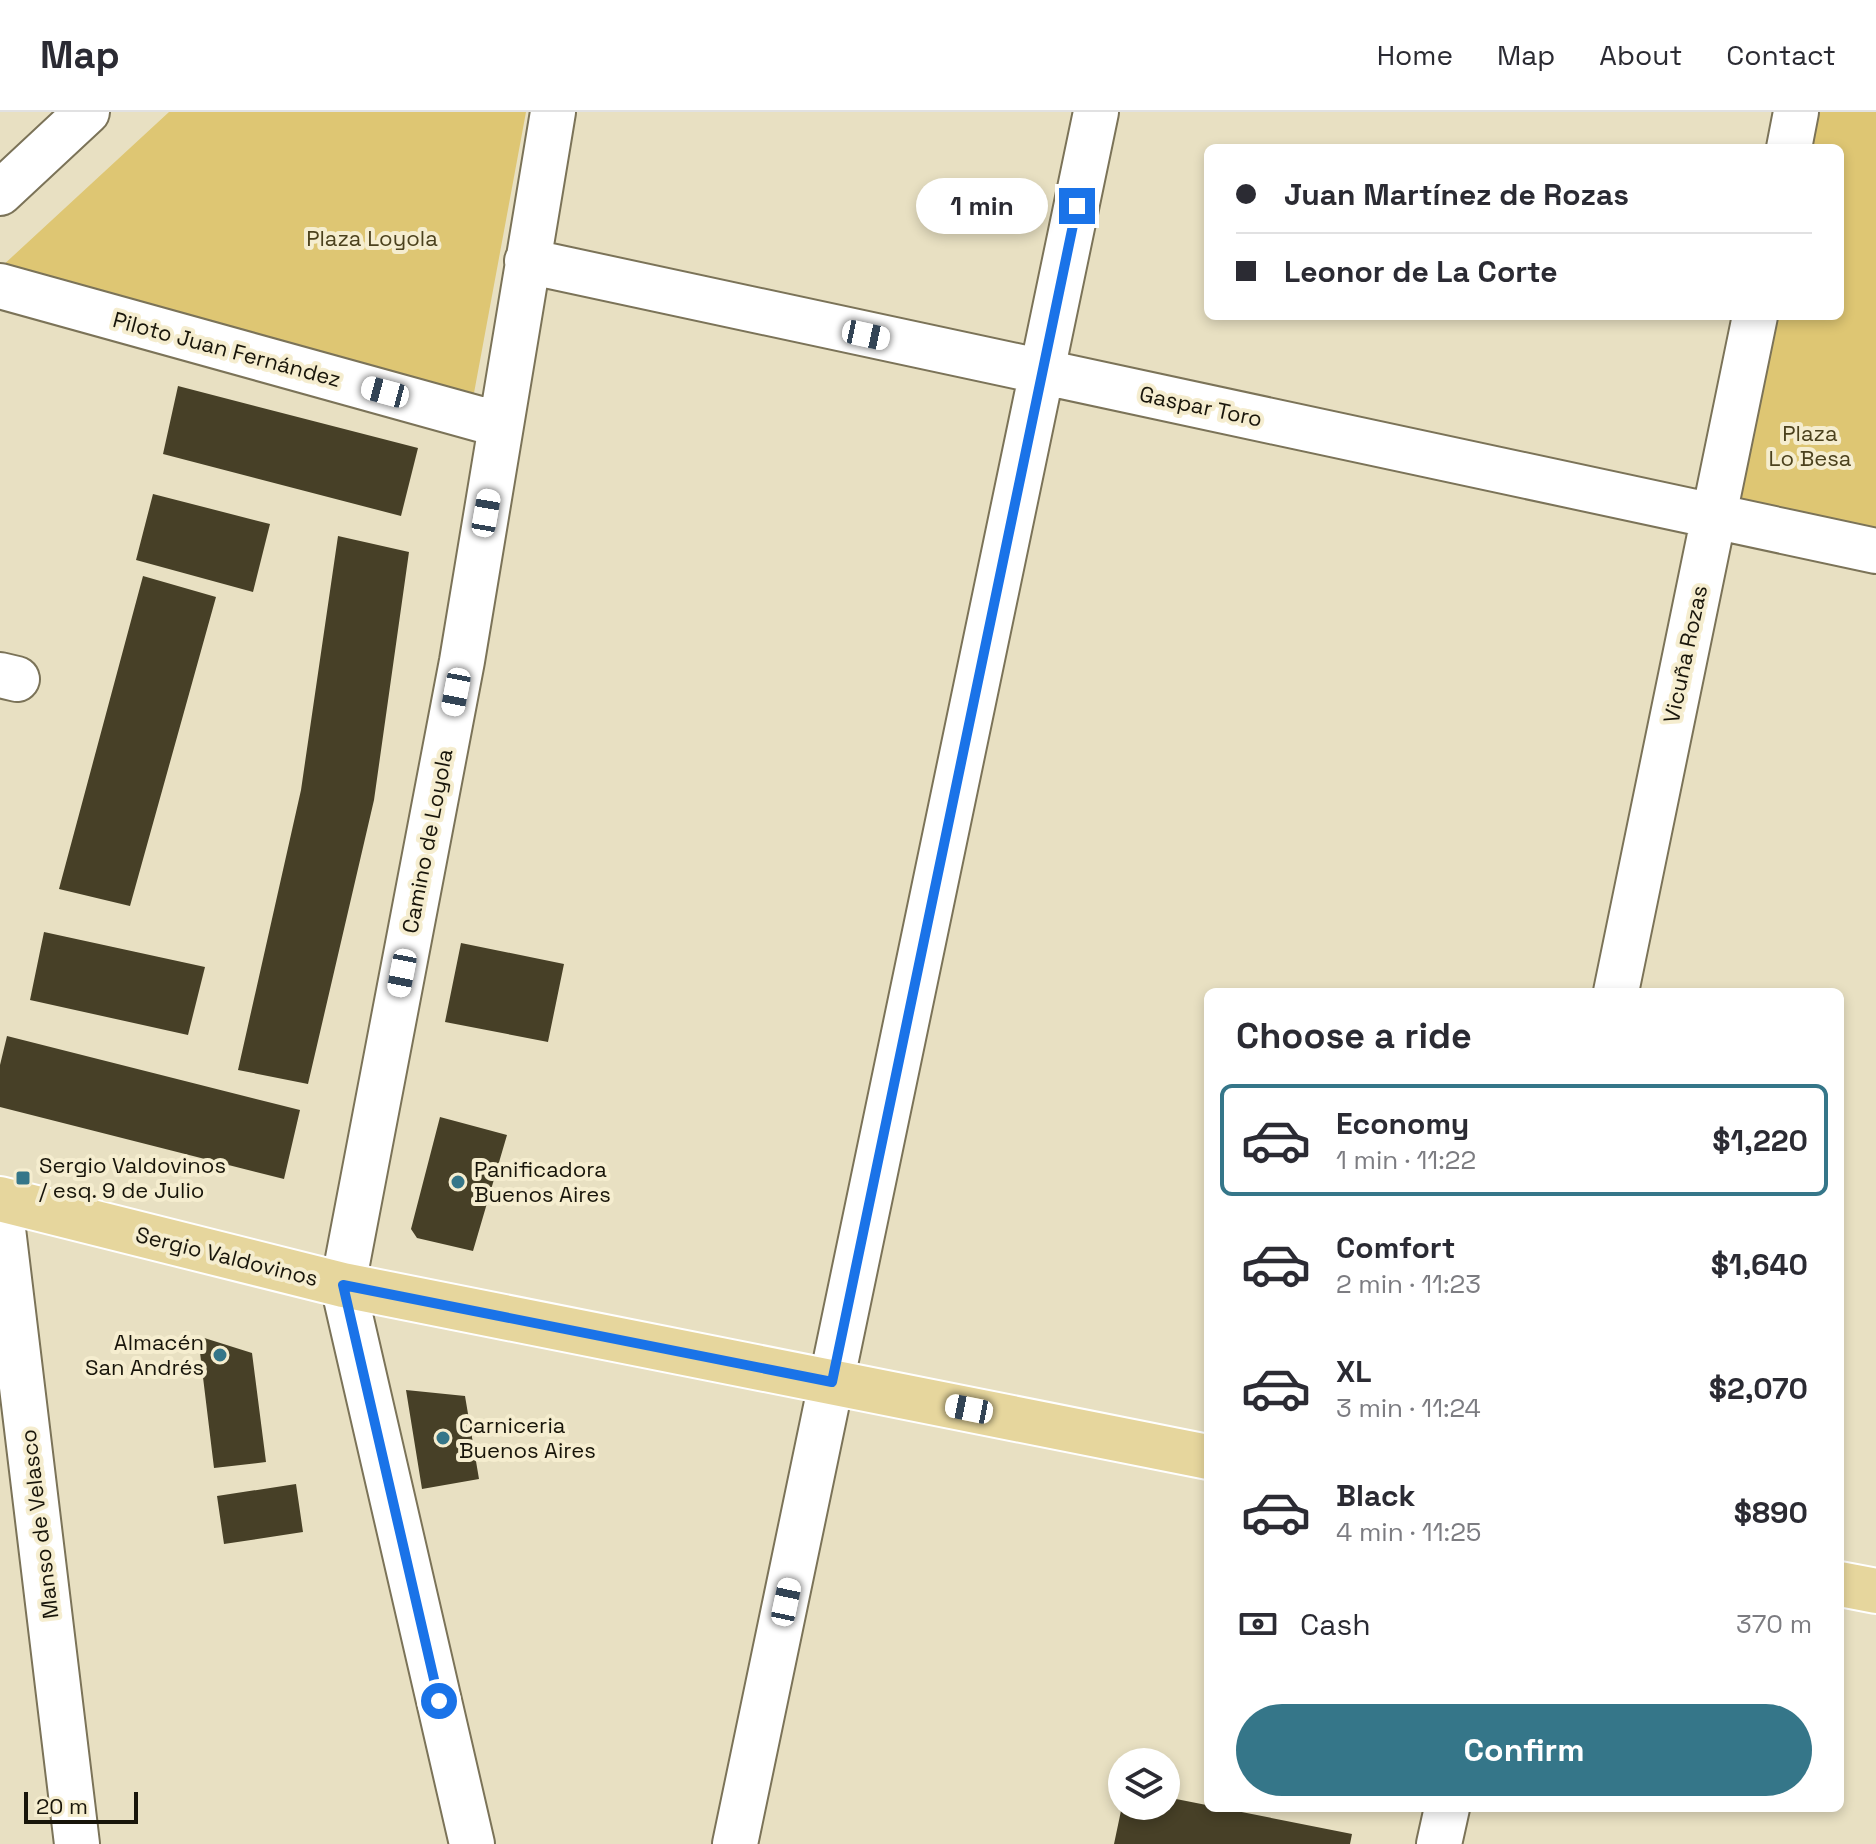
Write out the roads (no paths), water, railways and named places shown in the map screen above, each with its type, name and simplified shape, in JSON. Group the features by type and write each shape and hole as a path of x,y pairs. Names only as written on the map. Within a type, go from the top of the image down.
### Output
{"main road":[{"name":"Sergio Valdovinos","path":"0,1202 343,1285 1204,1456"},
{"path":"1844,1585 1876,1591"}],"street":[{"path":"0,193 87,112"},
{"name":"Camino de Loyola","path":"343,1285 462,661 553,112"},
{"path":"735,1844 1096,112"},
{"path":"1790,144 1796,112"},
{"name":"Gaspar Toro","path":"527,261 1876,551"},
{"name":"Piloto Juan Fernández","path":"0,286 501,425"},
{"name":"Vicuña Rozas","path":"1617,988 1754,320"},
{"name":"Manso de Velasco","path":"0,1202 77,1844"},
{"path":"343,1285 472,1844"},
{"path":"1439,1844 1446,1812"}],"place":[{"name":"Sergio Valdovinos / esq. 9 de Julio","path":"23,1178"},
{"name":"Panificadora Buenos Aires","path":"458,1182"},
{"name":"Almacén San Andrés","path":"220,1355"},
{"name":"Carniceria Buenos Aires","path":"443,1438"}],"park label":[{"name":"Plaza Loyola","path":"372,238"},
{"name":"Plaza Lo Besa","path":"1810,446"}]}
